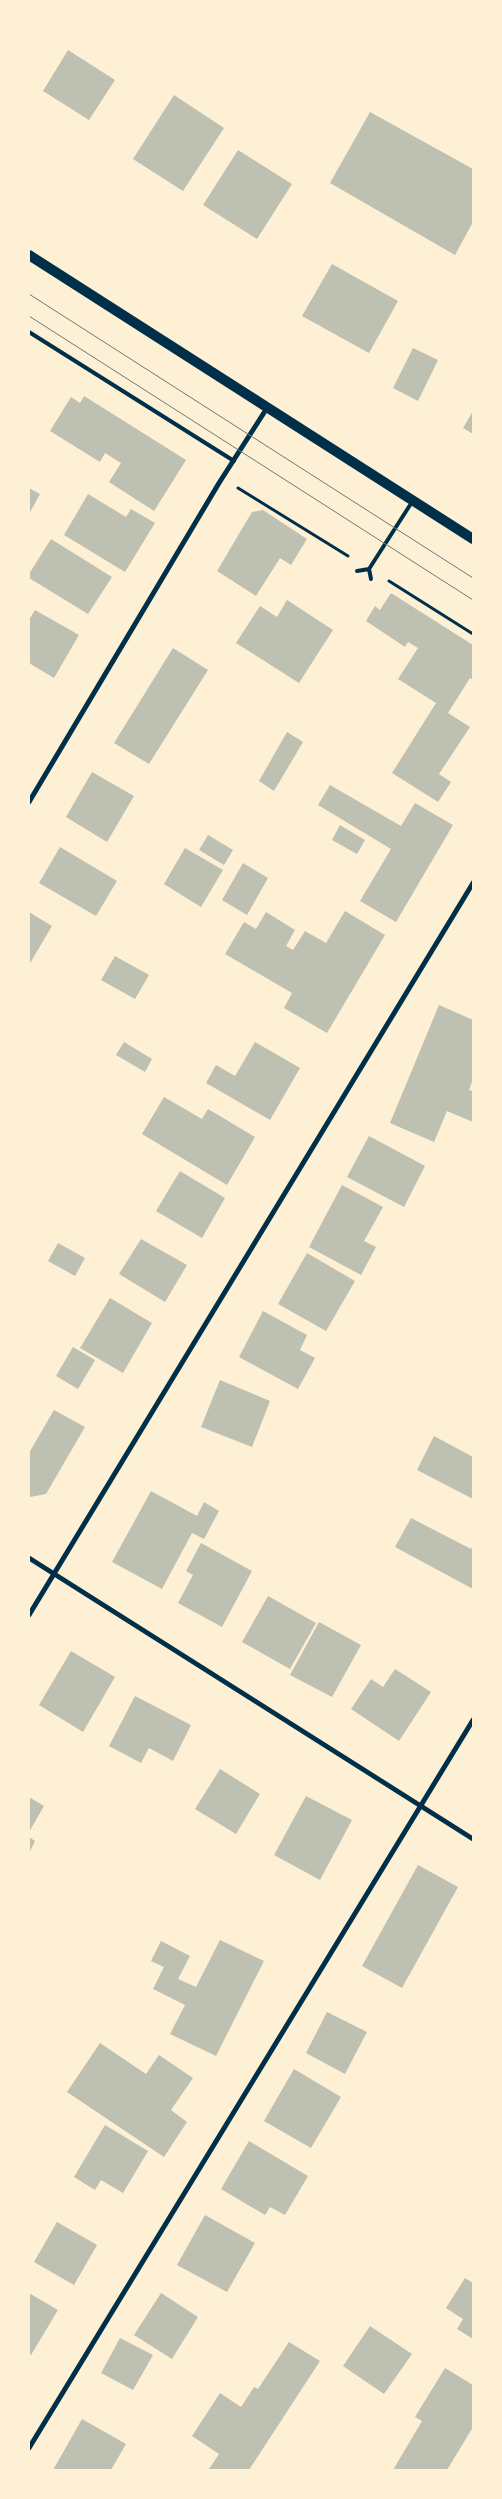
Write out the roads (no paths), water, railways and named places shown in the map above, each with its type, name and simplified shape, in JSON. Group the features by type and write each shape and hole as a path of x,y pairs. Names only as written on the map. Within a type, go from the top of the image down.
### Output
{"main road":[{"path":"29,255 473,539"}],"street":[{"path":"29,802 267,408"},
{"path":"29,1615 473,882"},
{"path":"29,1558 473,1838"},
{"path":"29,2448 473,1720"}],"lane":[{"path":"29,332 234,461"},
{"path":"371,579 369,569 413,501"},
{"path":"357,570 369,569"}],"tram line":[{"path":"29,294 473,578"},
{"path":"29,316 473,600"}]}
